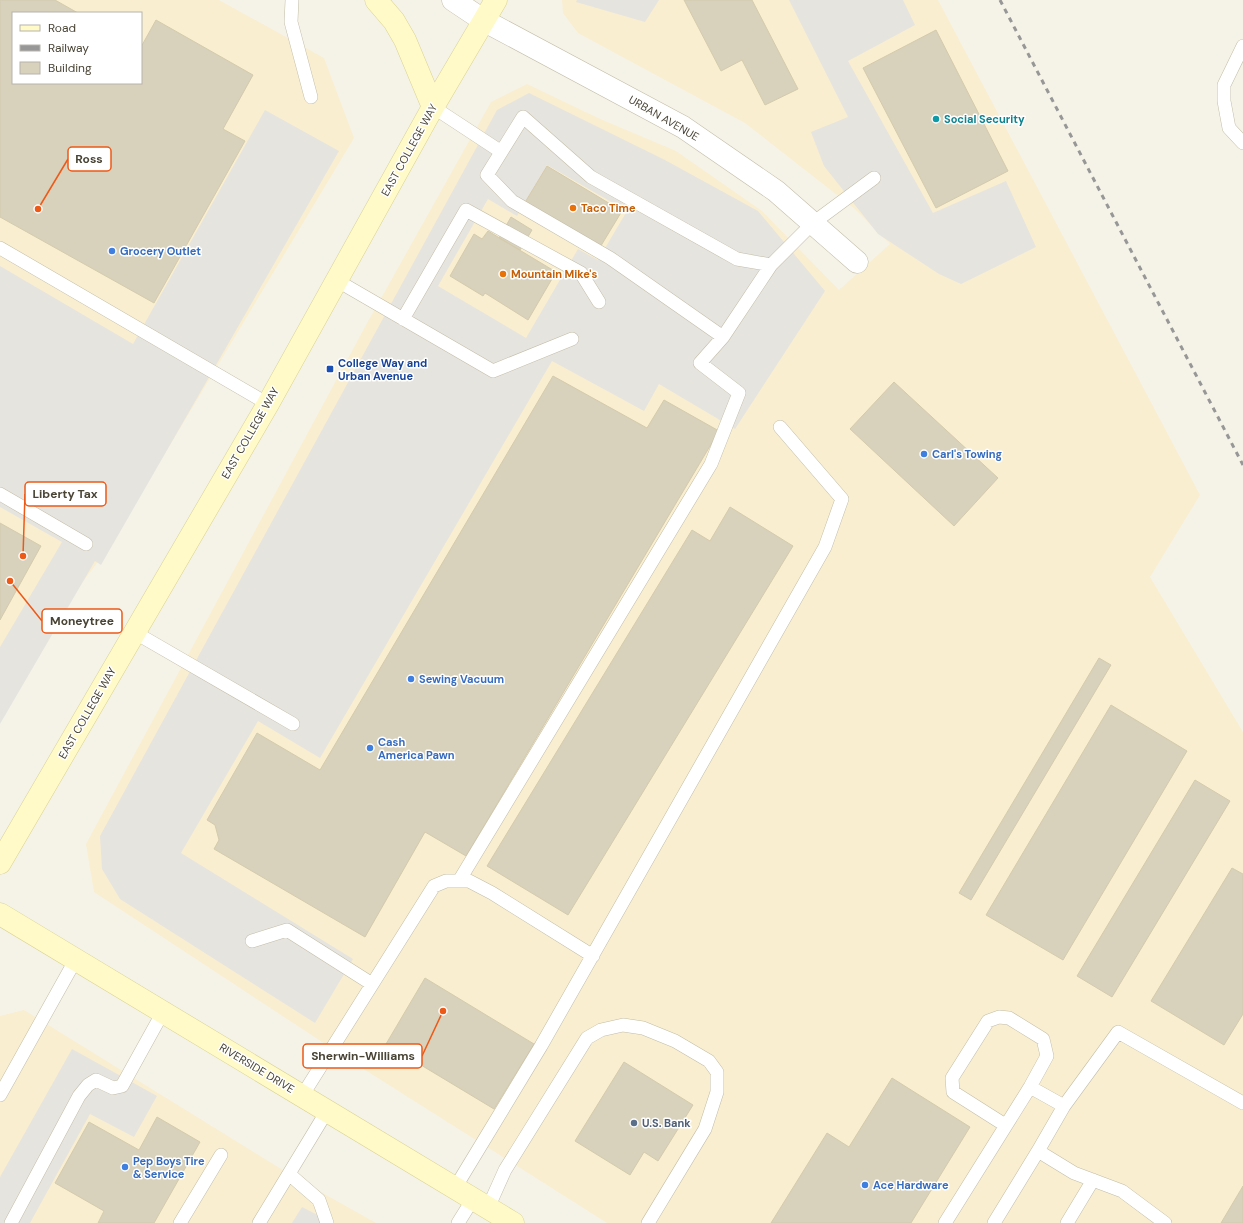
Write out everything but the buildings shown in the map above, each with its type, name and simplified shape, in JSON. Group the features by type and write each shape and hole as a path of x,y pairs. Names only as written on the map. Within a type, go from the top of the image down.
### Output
{"main road":[{"path":"376,0 394,21 405,40 433,107"},
{"name":"EAST COLLEGE WAY","path":"0,863 268,404 433,107 496,0"},
{"name":"RIVERSIDE DRIVE","path":"0,914 513,1223"}],"street":[{"name":"URBAN AVENUE","path":"453,0 483,20 683,127 776,191 857,262"}],"lane":[{"path":"292,0 291,22 311,97"},
{"path":"1243,46 1224,85 1224,101 1229,128 1243,143"},
{"path":"433,107 500,151"},
{"path":"723,337 610,258 512,201 487,175 500,151 523,117 591,177 737,259 771,264"},
{"path":"459,881 711,464 739,393 700,363 723,337 771,264 813,224 874,178"},
{"path":"403,319 466,210 581,273 599,302"},
{"path":"0,248 268,404"},
{"path":"336,280 493,370 572,340"},
{"path":"458,1223 472,1198 541,1046 825,547 842,499 780,427"},
{"path":"0,494 86,544"},
{"path":"134,632 293,724"},
{"path":"302,1096 434,886 446,881 469,881 492,892 593,956"},
{"path":"252,941 287,930 372,984"},
{"path":"0,1094 76,959"},
{"path":"11,1223 79,1096 88,1084 96,1080 113,1088 122,1086 163,1012"},
{"path":"945,1223 1005,1124 1030,1087 1047,1056 1043,1039 1009,1018 999,1017 988,1021 952,1078 953,1092 1005,1124"},
{"path":"472,1198 505,1170 588,1038 601,1030 623,1025 643,1028 675,1041 709,1061 717,1072 716,1092 705,1129 648,1223"},
{"path":"994,1223 1064,1106 1118,1032 1243,1103"},
{"path":"1030,1087 1064,1106"},
{"path":"259,1223 327,1111"},
{"path":"1038,1151 1074,1173 1122,1192 1165,1223"},
{"path":"180,1223 221,1155"},
{"path":"289,1174 320,1200 327,1223"},
{"path":"1067,1223 1093,1180"}],"shaded area":[{"path":"0,0 219,0 324,58 354,138 107,550 65,605 0,707"},
{"path":"562,0 938,0 1200,495 1150,577 1243,732 1243,1223 607,1223 351,1061 94,892 86,844 366,325 491,102 527,84 598,118 676,151 762,211 839,290 890,244 855,209 745,123 578,33 563,13"},
{"path":"577,0 659,0 645,22 576,2"},
{"path":"789,0 903,0 915,25 848,61 933,213 1006,181 1036,247 961,284 939,274 878,234 824,166 811,132 848,117"},
{"path":"529,93 665,160 758,211 825,291 735,429 659,384 644,411 552,361 320,758 258,721 181,853 353,959 315,1023 120,899 102,869 100,836 497,110","holes":["547,165 627,211 598,260 578,249 526,338 438,286 488,199 517,216"]},
{"path":"265,110 339,151 101,565 95,561 0,724 0,647 62,542 0,507 0,266 133,344"},
{"path":"24,1010 294,1177 376,1223 0,1223 0,1016"},
{"path":"72,1049 157,1096 134,1137 90,1114 30,1223 0,1223 0,1177"},
{"path":"302,1207 333,1223 292,1223"}],"railway":[{"path":"1000,0 1243,465"}],"place":[{"name":"Social Security","path":"936,119"},
{"name":"Taco Time","path":"573,208"},
{"name":"Ross","path":"38,209"},
{"name":"Grocery Outlet","path":"112,251"},
{"name":"Mountain Mike's","path":"503,274"},
{"name":"College Way and Urban Avenue","path":"330,369"},
{"name":"Carl's Towing","path":"924,454"},
{"name":"Liberty Tax","path":"23,556"},
{"name":"Moneytree","path":"10,581"},
{"name":"Sewing Vacuum","path":"411,679"},
{"name":"Cash America Pawn","path":"370,748"},
{"name":"Sherwin-Williams","path":"443,1011"},
{"name":"U.S. Bank","path":"634,1123"},
{"name":"Pep Boys Tire & Service","path":"125,1167"},
{"name":"Ace Hardware","path":"865,1185"}]}
